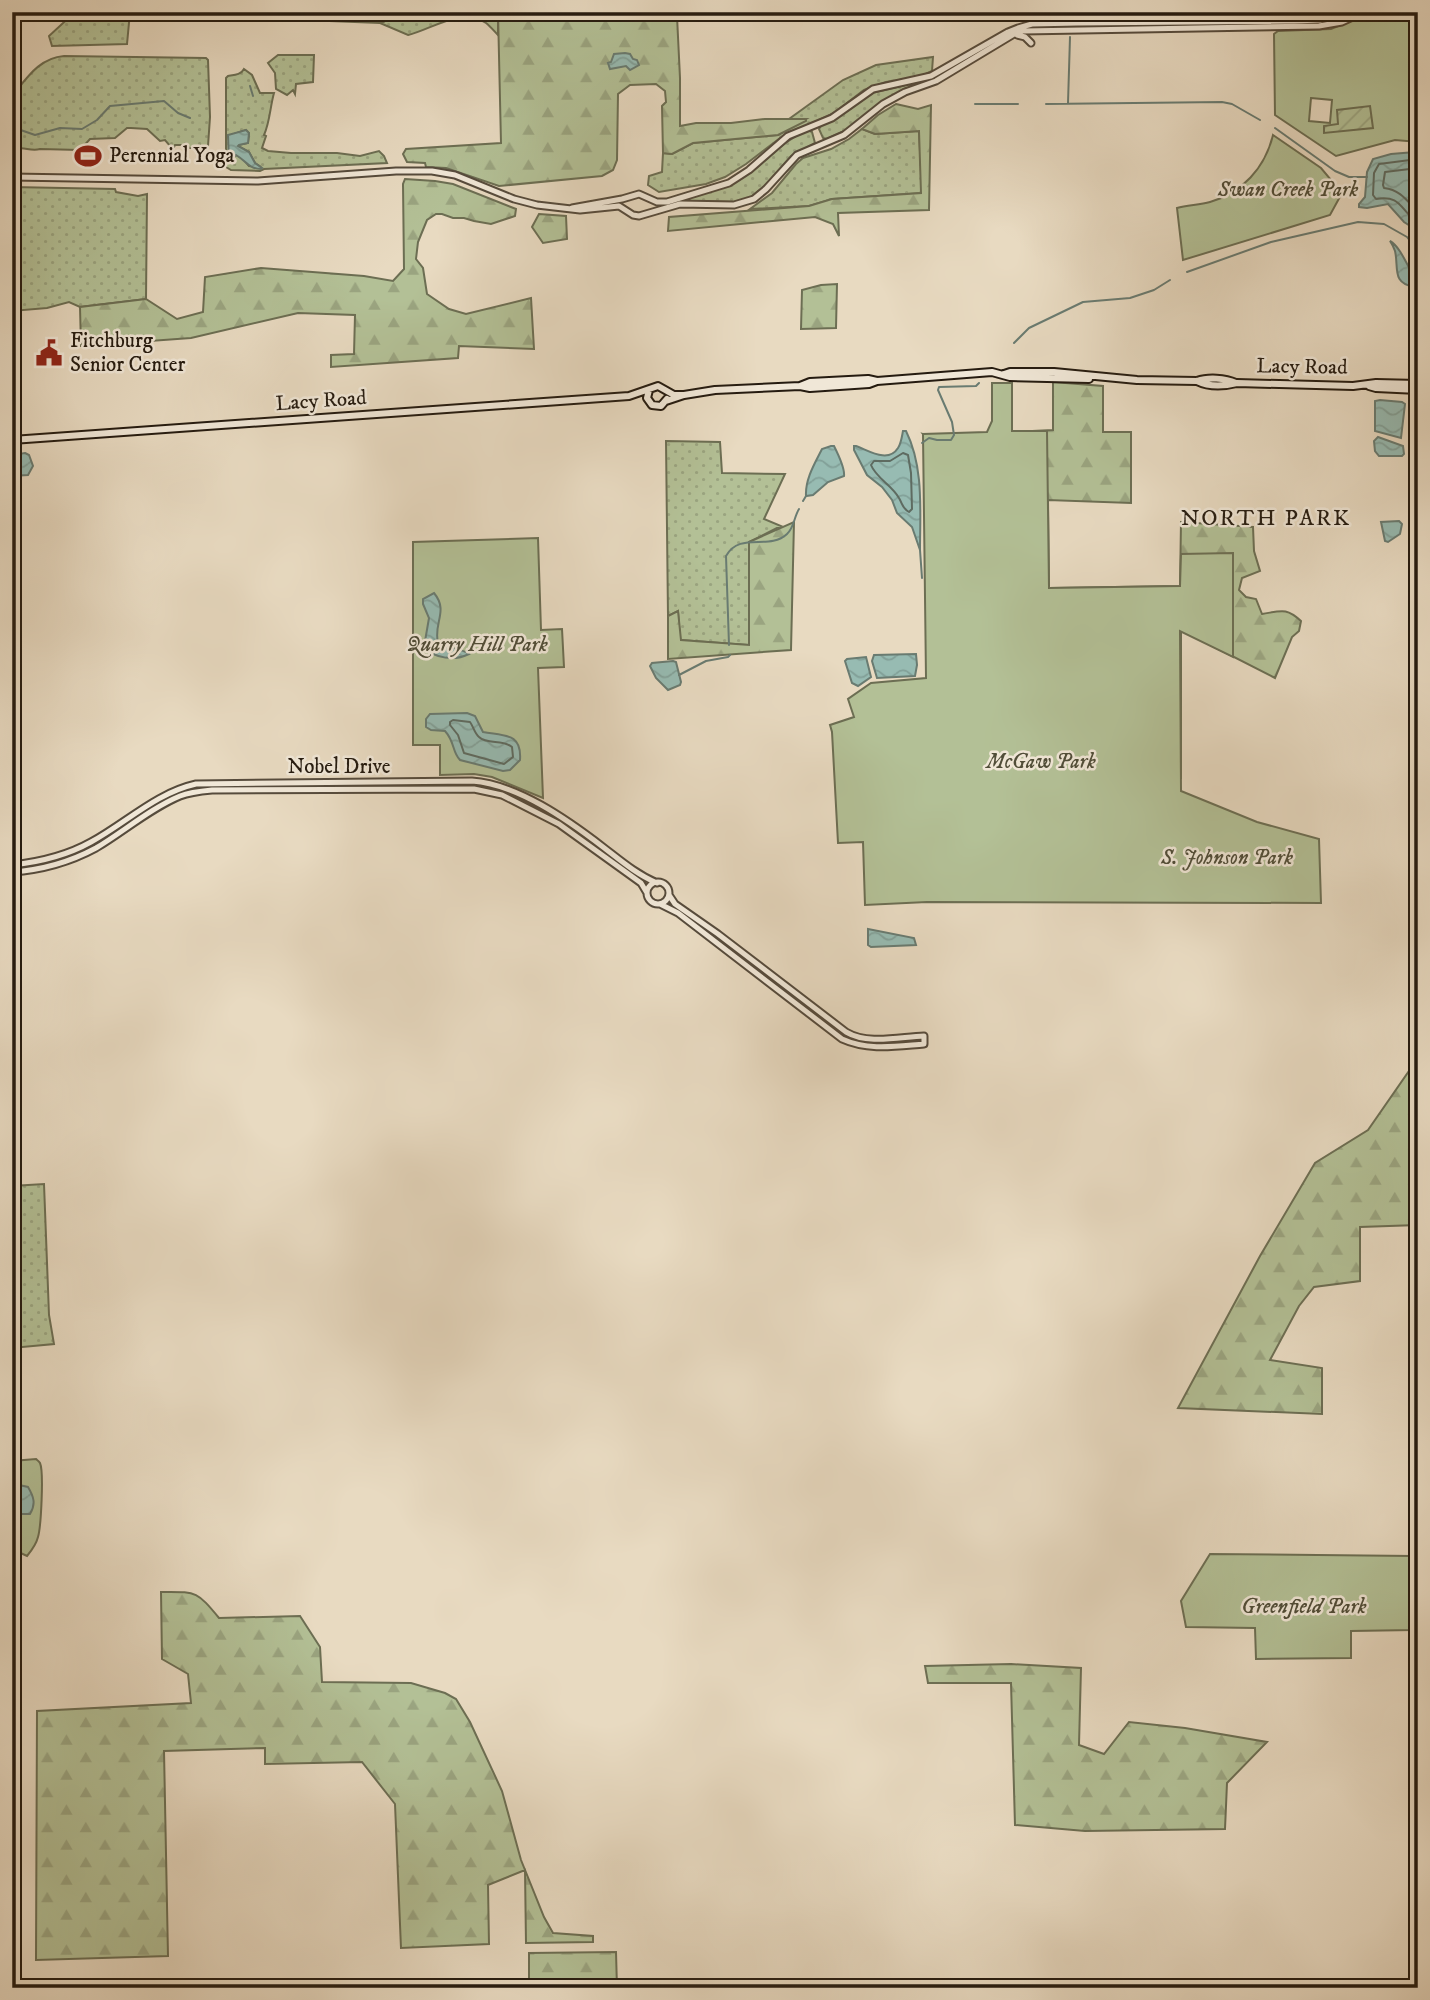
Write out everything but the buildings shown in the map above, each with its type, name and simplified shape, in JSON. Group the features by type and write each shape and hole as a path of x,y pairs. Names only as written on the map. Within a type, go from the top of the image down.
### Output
{"main road":[{"name":"Lacy Road","path":"666,390 674,395 684,395 715,390 869,384 877,381 992,372 1010,377 1203,379 1229,380 1236,383 1418,384"},
{"name":"Lacy Road","path":"1367,385 1376,388 1418,390"},
{"path":"658,386 666,390 666,401 658,406 648,401 649,390 658,386"},
{"name":"Lacy Road","path":"12,440 632,395 649,390"},
{"name":"Lacy Road","path":"632,395 648,401"},
{"name":"Lacy Road","path":"666,401 684,395"}],"street":[{"path":"571,209 639,194 657,202 667,202 729,183 749,170 788,136 832,118 873,89 931,76 1008,32 1025,26 1320,20 1346,12"},
{"path":"12,177 258,181 432,171 455,176 529,203 550,207 580,210 619,206 636,216 680,204 734,205 754,199 797,155 844,135 883,104 905,92 936,81 1014,34 1026,30 1320,26 1342,22 1364,12"},
{"path":"1014,34 1025,37 1031,43"},
{"path":"629,211 629,200 634,195"},
{"path":"646,196 650,204 648,212"},
{"name":"Nobel Drive","path":"12,865 49,859 90,843 164,795 196,784 472,782 505,788 564,818 638,874 666,887 675,904 851,1035 869,1039 923,1036 924,1044 870,1046 842,1039 678,913 650,901 641,883 559,824 502,795 474,789 192,792 167,803 78,857 41,869 12,872"},
{"path":"647,893 649,887 658,883"},
{"path":"659,904 665,902 668,894"}],"green space":[{"path":"75,12 130,12 127,44 52,46 49,36"},
{"path":"251,12 425,12 425,21 393,18 380,23 278,19"},
{"path":"425,12 498,12 498,35 486,23 466,17 408,35 380,23 393,18 425,20"},
{"path":"498,12 682,12 677,16 680,126 765,119 806,121 778,135 693,143 672,154 663,153 662,106 666,102 665,91 656,84 630,85 618,94 617,160 613,170 602,176 499,186 446,168 407,162 403,154 406,149 501,143"},
{"name":"Swan Creek Park","path":"1373,12 1418,12 1418,142 1395,140 1336,156 1275,115 1274,34 1278,31 1331,29","holes":["1311,98 1332,100 1330,123 1309,121"]},
{"path":"278,55 314,55 313,82 296,84 295,94 293,90 287,95 276,89 275,73 268,63"},
{"path":"64,56 206,58 210,117 208,146 204,151 189,148 188,145 171,147 147,129 127,128 115,138 90,139 80,150 20,148 12,156 12,96 41,65"},
{"path":"933,57 932,71 919,77 886,82 864,90 834,113 780,138 725,177 706,184 659,192 648,185 649,176 662,172 663,153 672,154 693,143 778,135 806,119 789,119 843,80 876,65"},
{"path":"244,69 252,75 260,93 274,93 262,148 291,153 360,156 379,151 387,163 260,171 231,170 226,167 226,78","holes":["246,130 249,133 248,143 238,146 249,152 255,163 261,167 249,166 236,155 233,157 228,136"]},
{"path":"914,83 915,86 888,98 846,130 827,139 823,138 819,129 822,124 837,118 872,93"},
{"path":"896,104 918,109 931,105 929,210 838,213 839,236 833,224 815,217 668,231 669,217 809,206 832,199 921,193 919,131 875,134 862,129"},
{"path":"1370,106 1373,128 1324,133 1324,126 1338,124 1337,110"},
{"path":"862,129 875,134 919,131 922,193 832,199 809,206 750,209 772,193 803,158 831,149"},
{"path":"808,130 812,132 815,143 791,156 765,186 748,199 734,202 679,201 736,182 788,141"},
{"name":"Swan Creek Park","path":"1273,135 1321,168 1342,193 1330,215 1183,260 1177,208 1222,198 1242,186 1258,168"},
{"path":"405,179 453,184 516,209 515,216 491,224 436,214 427,220 418,242 416,259 423,268 427,294 449,309 466,314 531,298 534,349 459,346 458,358 331,367 331,355 354,354 355,315 298,313 191,338 81,346 80,307 146,299 177,319 203,312 205,277 261,268 364,276 393,281 404,269"},
{"path":"12,187 115,189 116,192 138,196 147,194 146,299 80,307 69,302 47,308 12,311"},
{"path":"539,214 566,216 567,239 543,243 532,227"},
{"path":"837,284 836,328 801,329 802,290"},
{"path":"1053,382 1103,386 1103,432 1131,432 1131,503 1048,500 1049,588 1180,586 1181,522 1253,527 1254,551 1260,571 1242,578 1239,590 1246,597 1256,599 1262,614 1287,612 1301,621 1299,631 1292,637 1275,678 1181,630 1181,778 1178,778 923,434 1029,466 1033,431 1053,430"},
{"name":"McGaw Park","path":"992,383 1012,383 1012,431 1047,431 1049,588 1180,586 1181,554 1233,553 1233,657 1180,631 1181,791 1257,822 1319,839 1321,903 927,902 865,905 863,842 838,843 830,725 854,717 848,699 871,683 926,678 923,434 987,432 992,421"},
{"path":"666,441 720,442 722,473 785,474 764,519 781,526 749,542 749,645 680,640 678,611 668,616"},
{"path":"794,522 791,650 668,659 668,616 678,611 681,640 749,645 749,542"},
{"name":"Quarry Hill Park","path":"538,538 541,630 562,629 564,667 538,668 543,798 492,777 474,774 440,775 440,745 413,745 413,542"},
{"path":"1418,1058 1418,1225 1360,1227 1360,1281 1314,1287 1299,1306 1270,1360 1322,1368 1322,1414 1178,1408 1260,1256 1315,1163 1368,1130"},
{"path":"44,1184 49,1315 54,1344 12,1348 12,1291 16,1291 16,1219 12,1219 12,1186"},
{"path":"36,1459 40,1463 42,1477 40,1522 38,1537 27,1556 12,1549 12,1461"},
{"name":"Greenfield Park","path":"1210,1554 1412,1556 1413,1630 1351,1631 1351,1658 1256,1659 1255,1628 1186,1627 1181,1601"},
{"path":"161,1592 194,1594 219,1618 300,1616 320,1647 322,1682 411,1683 456,1699 470,1722 502,1791 521,1860 553,1933 593,1936 593,1942 526,1943 525,1870 488,1885 489,1944 401,1948 395,1804 362,1762 265,1764 265,1748 164,1751 168,1956 36,1960 37,1711 191,1703 188,1674 162,1659"},
{"path":"1011,1664 1081,1668 1079,1745 1104,1754 1129,1722 1267,1742 1227,1783 1225,1829 1085,1831 1015,1825 1011,1683 928,1683 925,1666"},
{"path":"616,1952 617,1988 529,1988 529,1953"}],"water":[{"path":"625,53 637,60 639,65 630,70 626,66 610,69 608,63 614,54"},
{"path":"246,130 249,133 248,143 238,146 249,152 261,169 250,166 236,155 231,163 229,162 228,135"},
{"path":"1418,152 1418,231 1404,222 1388,204 1359,207 1365,197 1367,172 1373,159 1391,154"},
{"path":"1390,241 1401,253 1417,282 1415,287 1399,279 1395,251"},
{"path":"1375,401 1405,404 1401,438 1375,431"},
{"path":"903,431 906,431 916,459 920,550 912,527 897,513 892,500 882,487 867,475 854,450 856,446 878,455 889,455 899,446"},
{"path":"1378,437 1403,446 1404,454 1379,456 1375,451 1374,441"},
{"path":"834,446 839,456 844,476 828,482 813,495 806,496 809,477 816,460 822,449"},
{"path":"12,455 29,455 33,466 28,475 12,476"},
{"path":"1399,521 1402,524 1400,534 1388,542 1385,541 1381,522"},
{"path":"434,593 441,611 437,629 438,643 469,654 458,658 445,658 424,647 429,618 423,599"},
{"path":"916,654 915,676 877,678 872,661 874,655"},
{"path":"866,657 871,677 858,686 852,683 845,661"},
{"path":"676,662 681,682 668,690 656,678 650,666 652,663"},
{"path":"467,713 475,716 483,732 505,735 515,740 520,751 520,760 510,770 503,771 460,760 445,731 426,727 426,719 430,714"},
{"path":"868,929 914,938 916,945 871,947 868,945"},
{"path":"12,1486 28,1487 32,1494 34,1504 30,1514 12,1514 15,1499 12,1498"}],"waterway":[{"path":"1068,103 1070,37"},
{"path":"250,86 253,96"},
{"path":"12,127 35,135 60,128 82,129 97,120 110,106 164,101 178,113 190,118"},
{"path":"1046,104 1222,102 1232,104 1260,120"},
{"path":"975,104 1018,104"},
{"path":"1275,128 1335,171 1349,177 1367,177"},
{"path":"1187,272 1271,242 1358,222 1384,224 1407,237 1418,251"},
{"path":"1014,343 1029,328 1083,302 1130,298 1154,290 1170,280"},
{"path":"922,443 929,438 951,440 954,435 939,387 976,386 979,383"},
{"path":"803,501 806,496"},
{"path":"729,645 726,556 739,544 780,539 793,526 799,509"},
{"path":"920,550 922,578"},
{"path":"679,675 706,661 730,655"}],"place":[{"name":"Perennial Yoga","path":"88,156"},
{"name":"Fitchburg Senior Center","path":"49,353"}],"district":[{"name":"NORTH PARK","path":"1266,518"}],"park label":[{"name":"S. Johnson Park","path":"1227,858"}]}
